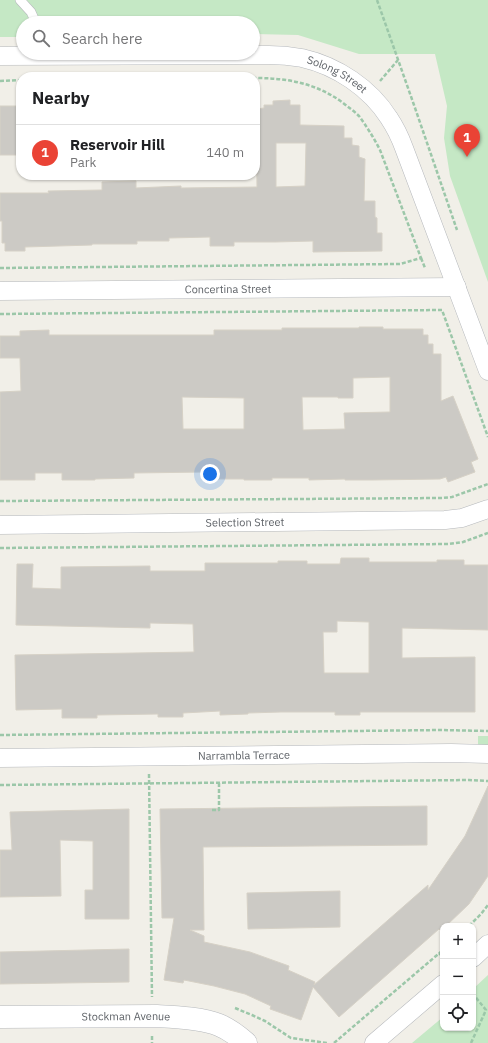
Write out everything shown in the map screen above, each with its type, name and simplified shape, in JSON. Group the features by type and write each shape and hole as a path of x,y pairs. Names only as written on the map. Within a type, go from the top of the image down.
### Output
{"street":[{"name":"Solong Street","path":"0,56 16,55"},
{"name":"Solong Street","path":"260,55 286,56 304,59 320,64 351,80 378,103 397,132 404,148 488,371"},
{"name":"Concertina Street","path":"0,291 456,287"},
{"name":"Selection Street","path":"0,525 446,520 462,518 488,509"},
{"name":"Narrambla Terrace","path":"0,758 450,753 488,754"},
{"path":"476,955 488,944"},
{"path":"374,1043 440,987"},
{"name":"Stockman Avenue","path":"0,1017 178,1017 219,1025 234,1033 246,1043"}],"lane":[{"path":"20,0 33,16"}],"path":[{"path":"377,0 457,231"},
{"path":"0,268 400,264 421,258 374,136 358,115 335,97 304,83 280,79 260,78"},
{"path":"0,81 16,80"},
{"path":"0,314 442,310 488,437"},
{"path":"0,501 452,498 488,484"},
{"path":"0,548 450,544 464,542 488,534"},
{"path":"0,735 434,730 488,731"},
{"path":"149,757 152,1016"},
{"path":"0,785 488,781"},
{"path":"212,810 219,810 219,783"},
{"path":"472,923 488,905"},
{"path":"334,1043 439,953"},
{"path":"471,1043 487,1010 474,995"}],"green space":[{"path":"0,0 488,0 488,282 450,176 444,138 447,106 435,54 359,54 298,35 260,34 260,16 16,16 16,37 0,37"},
{"path":"478,736 488,736 488,746 478,745"},
{"path":"488,975 488,1043 412,1043 440,1020 440,1031 476,1031 476,986"}],"building":[{"path":"290,100 290,105 300,105 300,125 344,126 344,138 352,138 352,145 359,146 359,157 365,159 364,201 375,201 377,233 382,233 382,251 313,252 313,241 234,242 234,246 210,246 210,237 169,238 169,241 137,241 137,244 92,244 25,247 25,251 5,251 5,243 2,243 2,221 0,221 0,193 49,193 48,191 102,190 102,182 136,181 136,188 181,186 181,188 257,187 257,180 260,180 260,108 264,108 264,105 273,105 273,101","holes":["276,143 306,143 305,186 276,187"]},
{"path":"0,106 16,106 16,155 0,155"},
{"path":"383,327 383,329 423,329 423,335 428,335 428,344 433,344 433,354 441,354 441,401 453,396 478,459 471,462 475,472 448,482 446,477 440,479 372,480 309,480 309,478 272,478 272,480 204,479 204,472 134,473 134,478 95,480 62,480 62,473 35,473 35,480 0,480 0,392 21,391 20,358 0,358 0,336 20,336 20,331 49,330 49,335 214,335 214,330","holes":["390,377 390,412 344,413 345,429 303,430 302,397 353,398 353,378","182,397 244,398 244,429 183,429"]},
{"path":"341,558 369,558 369,562 437,562 437,560 464,560 464,565 488,565 488,630 402,628 402,658 475,657 475,712 360,712 360,715 335,715 335,712 281,712 220,715 220,711 183,713 183,717 158,717 158,714 97,715 97,718 62,718 62,709 16,710 15,655 194,652 193,624 150,623 150,628 16,625 17,564 33,564 32,588 61,589 61,567 150,566 150,571 205,571 205,563 278,563 278,561 307,561 307,564 340,564","holes":["337,621 369,622 369,673 324,673 323,632 337,632"]},
{"path":"488,786 488,876 469,904 449,923 440,923 440,930 439,929 339,1017 313,987 301,1020 270,1009 271,1006 245,994 184,980 183,983 164,980 174,918 162,918 160,809 427,806 427,845 203,847 204,930 190,930 204,936 204,942 250,952 289,966 288,970 315,982 314,985 428,885 428,890 465,836"},
{"path":"129,809 129,919 85,919 85,890 93,890 93,841 60,840 61,896 0,897 0,850 12,850 10,812"},
{"path":"340,891 340,927 248,929 247,893"},
{"path":"129,949 129,982 0,984 0,952"}],"place":[{"name":"Reservoir Hill","path":"467,157"}]}
